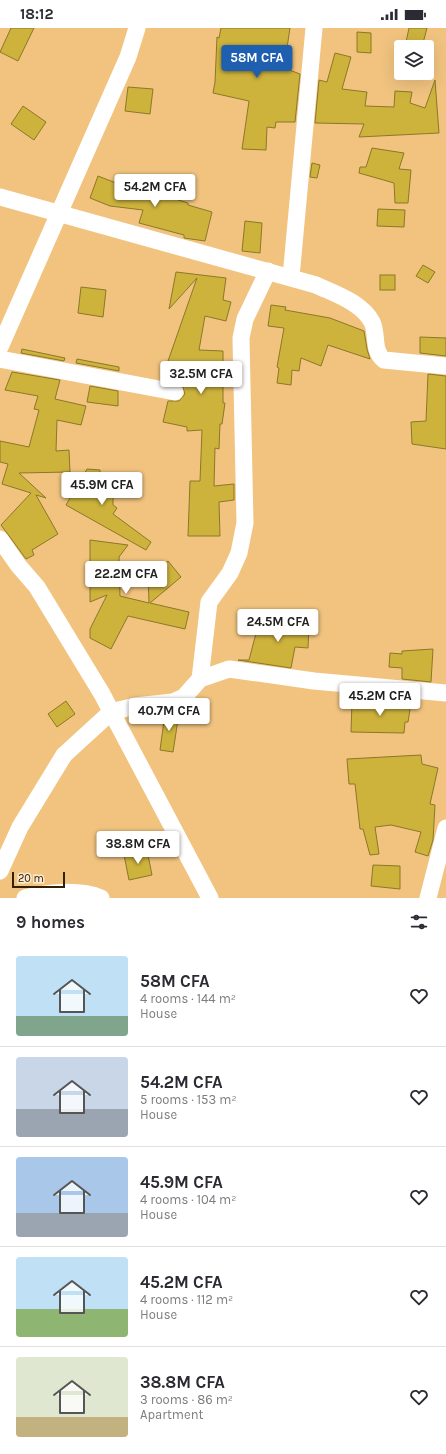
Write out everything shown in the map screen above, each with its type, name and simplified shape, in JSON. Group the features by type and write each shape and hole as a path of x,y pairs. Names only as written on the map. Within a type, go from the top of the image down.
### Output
{"street":[{"path":"0,347 128,57 137,28"},
{"path":"291,277 314,28"},
{"path":"0,197 316,285 362,308 373,324 378,353 384,360 446,366"},
{"path":"200,679 209,602 230,573 239,553 245,523 241,338 245,320 268,271"},
{"path":"0,359 175,392"},
{"path":"0,539 37,587 111,712 210,898"},
{"path":"0,871 20,827 64,755 111,712 135,706 173,702 184,697 200,679 229,669 314,681 446,693"},
{"path":"428,898 446,828"},
{"path":"26,898 35,895 70,893 92,894 101,898"}],"building":[{"path":"11,28 34,28 18,61 0,52"},
{"path":"221,28 290,28 284,68 300,74 295,122 276,122 275,128 267,127 266,150 242,149 249,101 213,93 215,82 217,37 219,38"},
{"path":"409,28 427,28 424,40 406,40"},
{"path":"357,32 371,33 371,53 357,52"},
{"path":"335,53 351,57 342,89 367,92 365,106 394,107 395,91 412,92 410,103 425,108 435,80 439,133 359,137 364,124 315,123 319,80 327,82"},
{"path":"128,87 153,89 150,114 125,111"},
{"path":"23,106 46,122 34,140 11,124"},
{"path":"372,148 404,153 399,169 411,170 408,203 395,203 394,183 359,173 360,167 366,167"},
{"path":"312,163 320,165 317,178 310,177"},
{"path":"98,176 116,183 144,187 172,196 172,198 188,203 188,205 212,212 205,241 184,238 184,235 139,223 143,210 110,206 90,198"},
{"path":"378,209 405,210 404,227 377,226"},
{"path":"245,221 262,223 260,253 242,251"},
{"path":"423,265 435,272 428,283 416,276"},
{"path":"176,272 226,278 223,300 231,302 226,321 205,316 199,350 223,351 223,403 225,403 222,424 220,424 219,449 215,448 214,486 234,484 234,500 219,502 220,536 188,536 190,481 200,481 202,430 187,431 187,427 163,422 168,401 179,401 185,394 182,385 171,381 172,366 167,364 197,278 169,309"},
{"path":"380,275 395,275 395,290 380,290"},
{"path":"81,287 106,290 103,317 78,313"},
{"path":"271,305 286,307 285,310 330,318 364,331 370,359 328,345 321,366 301,358 299,371 292,370 291,385 277,383 279,368 277,367 284,328 268,326"},
{"path":"420,337 446,338 446,356 420,353"},
{"path":"22,349 65,358 64,361 21,353"},
{"path":"77,359 119,367 119,371 76,363"},
{"path":"12,372 60,380 55,399 86,406 81,425 57,420 56,451 69,450 70,472 19,473 46,498 36,495 58,534 32,550 34,555 26,559 1,525 31,493 2,484 8,464 0,462 0,441 29,447 39,410 34,409 38,396 5,390"},
{"path":"428,374 446,376 446,449 412,444 411,422 426,421"},
{"path":"90,386 118,391 118,406 87,402"},
{"path":"87,469 100,470 100,480 113,480 113,505 117,508 113,514 151,542 146,550 66,505"},
{"path":"90,540 128,545 119,557 120,596 149,603 148,574 152,574 168,561 181,577 150,603 189,612 185,629 128,616 111,649 90,638 90,629 107,595 90,602"},
{"path":"260,618 282,623 309,625 308,648 295,647 291,668 238,660 249,660"},
{"path":"433,649 431,682 402,679 402,668 389,667 390,653 402,654 402,651"},
{"path":"66,701 75,714 57,727 48,714"},
{"path":"352,701 411,703 408,722 405,722 404,733 351,732"},
{"path":"165,713 179,713 173,752 160,750"},
{"path":"421,755 422,764 438,768 430,804 435,805 433,840 428,856 415,852 421,832 391,825 375,827 379,854 370,855 363,829 360,829 355,784 349,784 347,759"},
{"path":"147,850 152,875 129,880 124,855"},
{"path":"373,865 400,866 400,889 371,886"}]}
